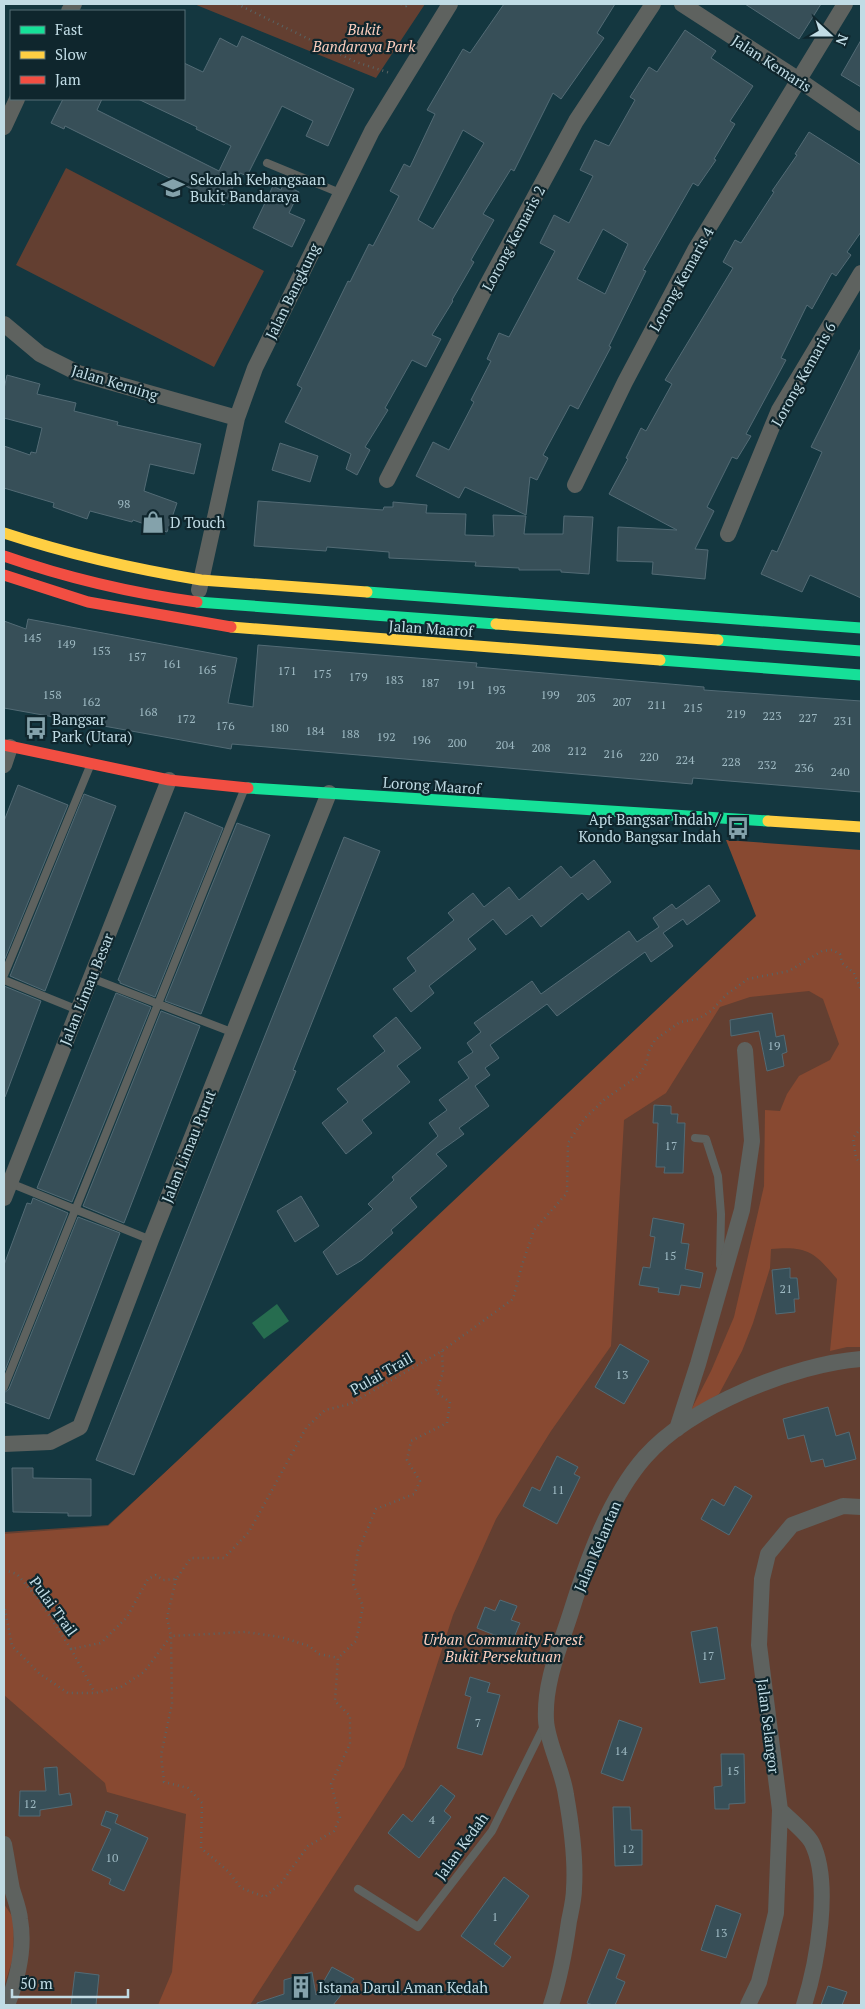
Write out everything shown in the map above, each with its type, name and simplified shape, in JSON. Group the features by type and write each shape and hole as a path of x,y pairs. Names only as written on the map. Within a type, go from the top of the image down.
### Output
{"main road":[{"name":"Jalan Maarof","path":"4,533 32,543 153,573 200,580 861,628"},
{"name":"Jalan Maarof","path":"4,556 26,564 137,593 197,602 861,652"},
{"name":"Jalan Maarof","path":"4,575 88,602 226,627 861,674"},
{"name":"Lorong Maarof","path":"7,746 168,780 245,788 861,827"}],"street":[{"name":"Jalan Bangkung","path":"197,602 200,580 237,418 255,368 372,131 450,4"},
{"name":"Lorong Kemaris 2","path":"387,480 487,285 576,121 653,4"},
{"name":"Jalan Kemaris","path":"682,4 861,123"},
{"name":"Lorong Kemaris 4","path":"575,485 625,382 695,250 845,4"},
{"path":"4,128 17,100"},
{"name":"Lorong Kemaris 6","path":"728,534 779,410 861,273"},
{"name":"Jalan Keruing","path":"4,324 40,354 78,373 237,418"},
{"path":"4,765 7,746"},
{"name":"Jalan Limau Besar","path":"7,1190 168,780"},
{"name":"Jalan Limau Purut","path":"4,1444 50,1442 80,1427 151,1240 329,793"},
{"path":"677,1429 742,1210 752,1141 745,1050"},
{"name":"Jalan Kelantan","path":"551,2005 557,1987 574,1889 571,1831 566,1792 546,1722 546,1704 550,1678 579,1588 616,1499 645,1457 677,1429 714,1406 752,1388 843,1360 861,1358"},
{"name":"Jalan Selangor","path":"748,2005 759,1982 776,1913 780,1810 759,1645 762,1579 768,1554 792,1524 843,1506 861,1507"},
{"path":"780,1810 812,1843 822,1879 817,1958 804,2005"},
{"path":"4,1844 8,1885 20,1918 22,1940 18,1972 7,2005"}],"lane":[{"path":"267,164 340,193"},
{"path":"4,975 91,763"},
{"path":"4,1387 157,1002 245,788"},
{"path":"91,978 234,1033"},
{"path":"4,980 78,1010"},
{"path":"695,1138 706,1140 718,1176 721,1214 719,1290"},
{"path":"7,1190 74,1209 151,1240"},
{"name":"Jalan Kedah","path":"358,1889 418,1927 492,1831 546,1722"}],"path":[{"path":"237,4 356,62 403,78"},
{"path":"401,4 406,6 408,4"},
{"name":"Pulai Trail","path":"4,1570 17,1574 39,1600 71,1649 101,1643 127,1617 148,1579 156,1574 164,1580 176,1579 191,1558 224,1558 249,1532 306,1428 325,1410 350,1404 442,1351 513,1299 534,1230 567,1193 568,1144 584,1119 618,1088 632,1082 646,1064 649,1051 655,1040 680,1022 698,1019 711,1012 727,994 748,979 789,971 822,951 832,950 840,954 842,963 854,973 861,990"},
{"path":"861,1128 854,1138 856,1158 861,1164"},
{"path":"176,1579 167,1618 171,1636 172,1704 161,1755 164,1782 188,1788 202,1803 201,1848 229,1872 241,1888 265,1897 282,1882 308,1846 334,1831 340,1817 331,1784 350,1744 350,1716 335,1701 338,1658 356,1641 363,1606 353,1584 358,1551 376,1509 414,1494 420,1481 407,1460 411,1442 447,1423 450,1402 436,1392 443,1373 442,1351"},
{"path":"4,1604 12,1646 40,1674 68,1693 95,1693 121,1688 144,1672 171,1636"},
{"path":"171,1636 245,1632 281,1638 309,1646 319,1654 338,1658"},
{"path":"71,1649 95,1693"}],"green space":[{"name":"Bukit Bandaraya Park","path":"194,4 425,4 376,78"},
{"path":"66,168 264,271 214,367 16,265"},
{"name":"Urban Community Forest Bukit Persekutuan","path":"821,870 861,897 861,2005 4,2005 4,1532 108,1525"}],"shaded area":[{"path":"726,840 861,850 861,1347 847,1347 830,1351 837,1279 822,1262 802,1250 771,1249 770,1268 742,1351 719,1394 690,1412 711,1371 734,1317 764,1186 765,1110 780,1111 787,1094 799,1076 830,1060 839,1044 823,999 809,991 750,997 720,1007 666,1093 624,1120 611,1346 551,1431 496,1519 453,1615 404,1767 250,2005 158,2005 172,1972 186,1814 107,1792 105,1783 4,1695 4,1534 108,1526 756,916"},
{"path":"277,1304 289,1321 264,1339 252,1323"},
{"path":"4,1904 14,1919 13,1958 4,1987"}],"building":[{"path":"504,4 615,4 597,33 604,38 561,99 553,93 514,171 511,169 483,214 494,220 471,260 474,262 453,301 432,335 441,339 426,367 412,360 385,408 388,410 365,447 370,450 357,475 346,469 351,454 285,422 302,388 297,385 348,281 350,282 369,244 373,246 399,196 390,191 404,164 410,167 435,114 427,110 463,49 470,53","holes":["463,130 484,143 433,229 418,220"]},
{"path":"745,4 821,4 799,39"},
{"path":"685,30 716,51 711,58 753,86 730,121 735,124 714,159 716,160 698,186 693,183 643,270 646,271 609,346 611,347 578,409 570,405 543,455 548,458 537,480 530,477 526,515 465,487 459,498 416,476 433,442 449,450 474,402 471,400 491,361 487,359 499,333 509,337 555,251 540,243 554,215 569,223 593,176 580,170 595,140 609,146 635,100 630,97 649,67 657,72","holes":["603,229 628,244 605,294 577,279"]},
{"path":"242,36 354,89 328,146 306,136 313,121 282,106 247,176 240,173 224,205 65,126 64,129 51,123 62,100 102,100 97,110 219,171 231,146 196,129 197,127 140,100 185,100 185,63 203,72 220,38 237,47"},
{"path":"861,40 861,87 841,75"},
{"path":"809,132 861,165 861,232 847,252 851,255 836,276 832,273 812,309 807,305 781,358 786,360 746,434 751,436 737,459 732,457 707,507 714,511 695,549 708,550 705,579 652,574 653,562 617,561 618,527 677,530 609,494 628,459 626,458 641,428 646,431 672,384 665,380 733,268 723,262 735,240 741,243 774,192 772,191 797,155 795,154"},
{"path":"283,184 299,192 289,213 305,220 292,247 253,228 273,186 281,190"},
{"path":"861,348 861,598 810,575 802,592 761,574 772,550 777,552 822,452 811,447"},
{"path":"7,375 40,384 37,394 76,403 74,411 118,422 117,425 201,444 194,474 150,464 144,491 177,503 167,532 133,520 132,522 90,511 87,519 53,507 54,503 4,488 4,446 30,455 31,452 36,453 42,428 4,418 4,389"},
{"path":"280,443 318,456 310,482 272,470"},
{"path":"258,501 383,510 384,507 393,507 393,502 427,505 426,513 466,514 465,535 494,536 493,515 526,516 524,534 563,534 564,516 593,517 589,574 561,572 561,570 519,570 519,568 475,566 476,562 389,558 389,552 327,547 326,551 254,546"},
{"path":"28,619 237,658 228,703 253,707 258,645 477,663 476,667 704,687 704,690 861,701 861,792 693,778 692,784 232,744 231,749 4,708 4,621 26,629"},
{"path":"18,785 68,805 4,961 4,821"},
{"path":"84,794 116,806 45,991 10,976"},
{"path":"185,812 223,828 155,997 120,983 118,980"},
{"path":"237,823 270,835 201,1014 165,1001"},
{"path":"344,837 380,851 293,1070 296,1071 134,1475 96,1460"},
{"path":"594,860 611,882 588,900 582,893 541,927 532,915 506,935 493,919 468,939 476,949 429,986 434,993 411,1012 393,989 416,971 407,958 454,920 448,913 473,893 484,907 509,887 519,900 561,866 571,878"},
{"path":"709,885 720,901 687,925 683,919 663,933 673,946 651,962 645,952 557,1016 547,1004 490,1045 499,1058 485,1068 490,1075 475,1086 489,1106 459,1128 464,1134 436,1154 447,1166 410,1198 417,1207 391,1230 393,1233 362,1260 337,1275 323,1252 373,1209 368,1204 394,1180 392,1177 438,1136 429,1123 447,1110 439,1100 469,1078 458,1062 473,1052 467,1043 481,1032 474,1023 532,981 541,994 629,931 637,942 659,927 653,918 672,904 676,909"},
{"path":"4,986 41,1001 5,1097 4,1096"},
{"path":"116,993 151,1007 72,1202 37,1188"},
{"path":"161,1011 200,1026 124,1223 83,1206"},
{"path":"772,1013 776,1037 784,1035 787,1052 782,1054 784,1066 767,1071 759,1031 731,1036 730,1020"},
{"path":"396,1017 421,1048 397,1066 410,1082 362,1120 372,1133 346,1154 322,1123 348,1102 337,1089 385,1051 373,1036"},
{"path":"654,1105 671,1106 671,1114 678,1114 677,1123 685,1123 683,1173 664,1173 665,1167 656,1167 658,1123 653,1123"},
{"path":"301,1196 319,1226 295,1242 277,1211"},
{"path":"33,1198 68,1213 4,1373 4,1265 27,1203 31,1204"},
{"path":"78,1217 120,1233 49,1419 4,1402 4,1393 9,1389"},
{"path":"653,1218 684,1224 681,1243 689,1244 685,1269 703,1273 700,1288 681,1285 679,1295 658,1292 659,1288 639,1285 643,1267 650,1268 655,1237 650,1236"},
{"path":"790,1268 790,1278 797,1278 799,1299 794,1299 795,1312 776,1314 772,1270"},
{"path":"620,1344 649,1361 624,1404 595,1387"},
{"path":"828,1407 836,1436 849,1432 856,1459 825,1467 823,1459 811,1462 804,1435 788,1439 783,1419"},
{"path":"557,1456 578,1467 574,1474 580,1477 557,1524 523,1506 532,1487 540,1491"},
{"path":"12,1468 33,1468 33,1478 91,1479 91,1516 68,1516 68,1513 13,1512"},
{"path":"735,1486 752,1496 729,1535 701,1519 712,1499 724,1506"},
{"path":"500,1600 517,1606 511,1620 520,1623 512,1642 477,1628 485,1607 495,1611"},
{"path":"717,1627 725,1679 700,1683 691,1632"},
{"path":"470,1677 490,1683 487,1692 500,1695 482,1755 457,1748 471,1697 465,1695"},
{"path":"619,1720 642,1728 623,1781 601,1773"},
{"path":"721,1754 744,1754 745,1803 729,1804 729,1809 715,1809 714,1787 722,1786"},
{"path":"57,1767 59,1795 70,1793 72,1805 40,1810 40,1816 19,1816 20,1791 46,1791 44,1768"},
{"path":"441,1785 455,1796 444,1811 451,1817 419,1858 388,1833 403,1814 412,1822"},
{"path":"613,1807 630,1807 631,1830 642,1830 642,1865 615,1866"},
{"path":"106,1811 118,1815 115,1823 148,1838 124,1891 109,1884 111,1879 92,1870 111,1829 101,1825"},
{"path":"504,1877 529,1896 494,1944 511,1957 503,1967 461,1936"},
{"path":"716,1905 741,1914 726,1958 701,1950"},
{"path":"609,1949 625,1955 616,1978 625,1982 615,2005 593,2005 587,2003"},
{"name":"Istana Darul Aman Kedah","path":"332,1967 354,1979 333,2005 257,2005 257,2003 284,1994 284,1980 312,1972 316,1995"},
{"path":"75,1972 99,1975 96,2005 71,2005"},
{"path":"828,1986 847,1992 842,2005 821,2005"}],"traffic: fast":[{"path":"367,592 861,628"},
{"path":"197,602 496,624"},
{"path":"718,640 861,651"},
{"path":"660,660 861,675"},
{"path":"248,788 768,821"}],"traffic: slow":[{"path":"4,533 52,548 101,560 201,580 367,592"},
{"path":"496,624 718,640"},
{"path":"231,627 660,660"},
{"path":"768,821 861,827"}],"traffic: jam":[{"path":"4,556 99,584 197,602"},
{"path":"4,575 88,602 231,627"},
{"path":"4,745 169,780 248,788"}],"place":[{"name":"Sekolah Kebangsaan Bukit Bandaraya","path":"173,188"},
{"name":"D Touch","path":"153,522"},
{"name":"Bangsar Park (Utara)","path":"36,728"},
{"name":"Apt Bangsar Indah / Kondo Bangsar Indah","path":"738,828"},
{"name":"Istana Darul Aman Kedah","path":"301,1987"}]}
